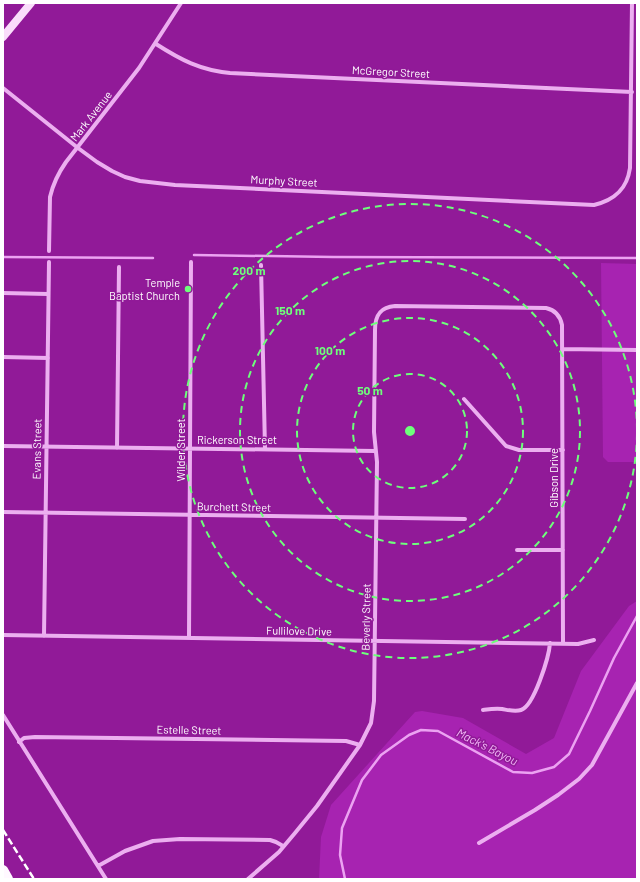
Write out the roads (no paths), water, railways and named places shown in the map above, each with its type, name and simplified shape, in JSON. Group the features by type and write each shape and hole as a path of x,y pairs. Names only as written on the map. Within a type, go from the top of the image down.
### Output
{"main road":[{"path":"3,37 30,3"},
{"path":"3,870 8,879"}],"street":[{"name":"Mark Avenue","path":"49,251 49,205 51,190 62,168 139,68 156,44 181,3"},
{"path":"632,3 632,92"},
{"name":"McGregor Street","path":"156,44 188,63 222,72 632,92"},
{"name":"Murphy Street","path":"3,88 97,162 119,174 140,180 156,183 257,189 594,204 607,201 620,192 625,186 629,175 632,92"},
{"name":"Evans Street","path":"44,636 49,262"},
{"name":"Wilder Street","path":"189,638 191,262"},
{"path":"261,266 265,449"},
{"path":"118,448 119,267"},
{"path":"3,294 48,294"},
{"name":"Beverly Street","path":"248,879 284,846 317,806 360,745 369,729 373,716 377,462 375,451 375,324 380,312 387,307 395,306 546,308 557,314"},
{"name":"Gibson Drive","path":"557,314 562,325 563,643"},
{"path":"562,350 637,350"},
{"path":"3,357 48,358"},
{"path":"464,399 506,446 519,450 563,450"},
{"name":"Rickerson Street","path":"3,446 375,451"},
{"name":"Burchett Street","path":"3,512 465,519"},
{"path":"516,550 563,550"},
{"name":"Fullilove Drive","path":"3,636 550,643 583,643 594,640"},
{"path":"484,710 496,709 515,711 526,707 532,699 547,660 550,643"},
{"path":"479,843 558,795 592,765 637,683"},
{"path":"3,716 106,879"},
{"name":"Estelle Street","path":"19,742 24,738 35,737 346,741 360,745"},
{"path":"98,866 125,851 145,843 157,841 180,839 270,840 284,846"}],"waterway":[{"path":"194,255 637,258"},
{"path":"3,257 153,258"},
{"name":"Mack's Bayou","path":"345,879 340,855 342,828 362,780 381,755 409,735 421,730 438,731 513,772 532,773 554,767 569,754 614,658 637,616"}],"railway":[{"path":"3,830 34,879"}],"place":[{"name":"Temple Baptist Church","path":"188,289"}]}
